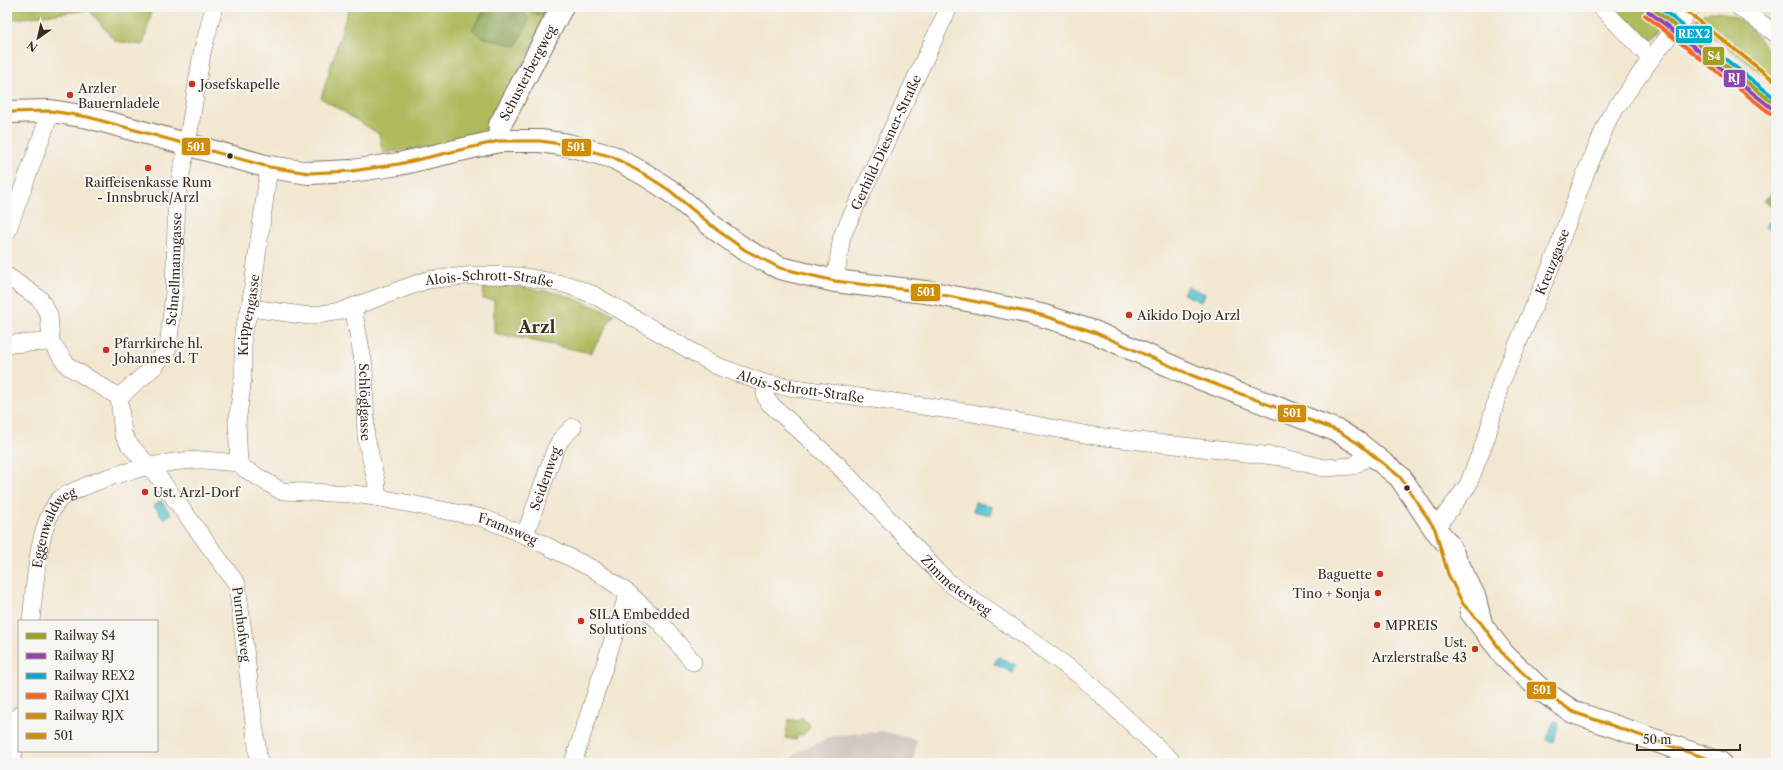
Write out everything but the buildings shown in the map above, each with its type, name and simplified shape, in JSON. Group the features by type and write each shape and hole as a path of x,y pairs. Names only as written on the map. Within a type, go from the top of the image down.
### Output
{"main road":[{"name":"Schusterbergweg","path":"499,141 500,125 562,7"},
{"path":"7,112 51,111 88,117 270,167 310,173 352,171 399,164 499,141 540,140 568,145 613,157 669,190 717,230 745,250 780,268 835,281 922,291 1001,306 1041,316 1086,330 1192,375 1338,431 1372,453 1400,477 1435,530 1448,574 1463,604 1481,623 1505,656 1541,690 1573,712 1720,763"}],"street":[{"name":"Schnellmanngasse","path":"119,397 155,366 168,348 174,293 177,193 187,145 202,53 214,7"},
{"name":"Gerhild-Diesner-Straße","path":"835,281 842,236 949,7"},
{"path":"1600,7 1655,53"},
{"name":"Kreuzgasse","path":"1435,530 1468,485 1487,436 1500,385 1552,264 1589,163 1610,116 1655,53 1692,7"},
{"path":"1739,7 1776,34"},
{"path":"7,232 51,111"},
{"name":"Krippengasse","path":"239,463 237,424 243,377 243,332 250,308 270,167"},
{"name":"Alois-Schrott-Straße","path":"250,308 310,316 341,311 427,280 475,275 521,276 568,285 594,295 623,310 717,366 767,384 972,413 1095,436 1281,457 1324,468 1353,466 1372,453"},
{"path":"7,276 40,299 49,315 51,342 68,366 119,397"},
{"name":"Schlöglgasse","path":"353,307 364,366 366,437 377,485 375,497"},
{"path":"7,344 51,342"},
{"name":"Zimmeterweg","path":"767,384 765,395 768,402 839,466 943,577 1082,677 1174,763"},
{"name":"Purnhofweg","path":"119,397 123,434 129,444 149,466 237,584 259,763"},
{"name":"Seidenweg","path":"525,535 555,450 561,439 573,427"},
{"name":"Eggenwaldweg","path":"31,620 37,568 45,529 59,499 93,483 149,466 201,460 239,463"},
{"name":"Framsweg","path":"239,463 245,470 281,491 354,494 375,497 483,518 525,535 595,570 628,593 660,622 693,662"},
{"path":"573,763 628,593"},
{"path":"12,763 18,722"}],"shaded area":[{"path":"1741,7 1776,7 1776,24"},
{"path":"881,731 917,740 913,763 786,763 798,752 832,736"}],"green space":[{"path":"7,7 153,7 143,45 115,41 89,10 7,20"},
{"path":"349,7 487,7 472,29 524,7 527,7 533,14 549,15 490,128 442,145 383,153 379,134 321,98"},
{"path":"487,7 524,7 522,9 529,20 516,46 482,37 472,29"},
{"path":"527,7 553,7 549,15 533,14"},
{"path":"1606,7 1639,7 1666,25 1659,35 1653,40 1642,43"},
{"path":"1710,12 1732,16 1750,28 1764,45 1776,64 1774,73 1776,75 1776,84 1693,22 1700,16"},
{"path":"1776,191 1776,209 1763,200"},
{"path":"484,281 562,294 614,314 591,353 494,333 494,300 483,299"},
{"path":"801,717 810,725 805,734 798,735 796,740 785,738 789,719 798,721"}],"water":[{"path":"1768,222 1776,226 1776,233 1765,227"},
{"path":"1187,286 1205,294 1201,302 1183,294"},
{"path":"161,501 171,514 164,519 154,506"},
{"path":"975,502 992,507 990,515 973,511"},
{"path":"998,657 1016,665 1013,673 994,664"},
{"path":"1554,721 1559,723 1553,742 1547,740"}],"rail line":[{"name":"S4","path":"1651,7 1776,105"},
{"name":"REX2","path":"1659,7 1776,99"},
{"name":"RJX","path":"1681,7 1776,82"},
{"name":"RJ","path":"1648,11 1773,109"},
{"name":"CJX1","path":"1645,15 1770,113"}],"transit line":[{"name":"501","path":"7,112 51,111 88,117 269,167 309,173 352,171 399,164 499,141 540,141 568,145 613,157 644,174 669,190 717,230 745,250 780,268 835,281 933,293 1041,315 1094,332 1191,375 1338,431 1359,444 1400,477 1435,529 1448,574 1463,604 1481,623 1505,656 1541,690 1573,712 1720,763"}],"place":[{"name":"Josefskapelle","path":"192,84"},
{"name":"Arzler Bauernladele","path":"70,95"},
{"name":"Raiffeisenkasse Rum - Innsbruck/Arzl","path":"148,168"},
{"name":"Aikido Dojo Arzl","path":"1129,315"},
{"name":"Pfarrkirche hl. Johannes d. T","path":"106,350"},
{"name":"Ust. Arzl-Dorf","path":"145,492"},
{"name":"Baguette","path":"1380,574"},
{"name":"Tino + Sonja","path":"1378,593"},
{"name":"SILA Embedded Solutions","path":"581,621"},
{"name":"MPREIS","path":"1377,625"},
{"name":"Ust. Arzlerstraße 43","path":"1475,649"}],"district":[{"name":"Arzl","path":"537,327"}]}
